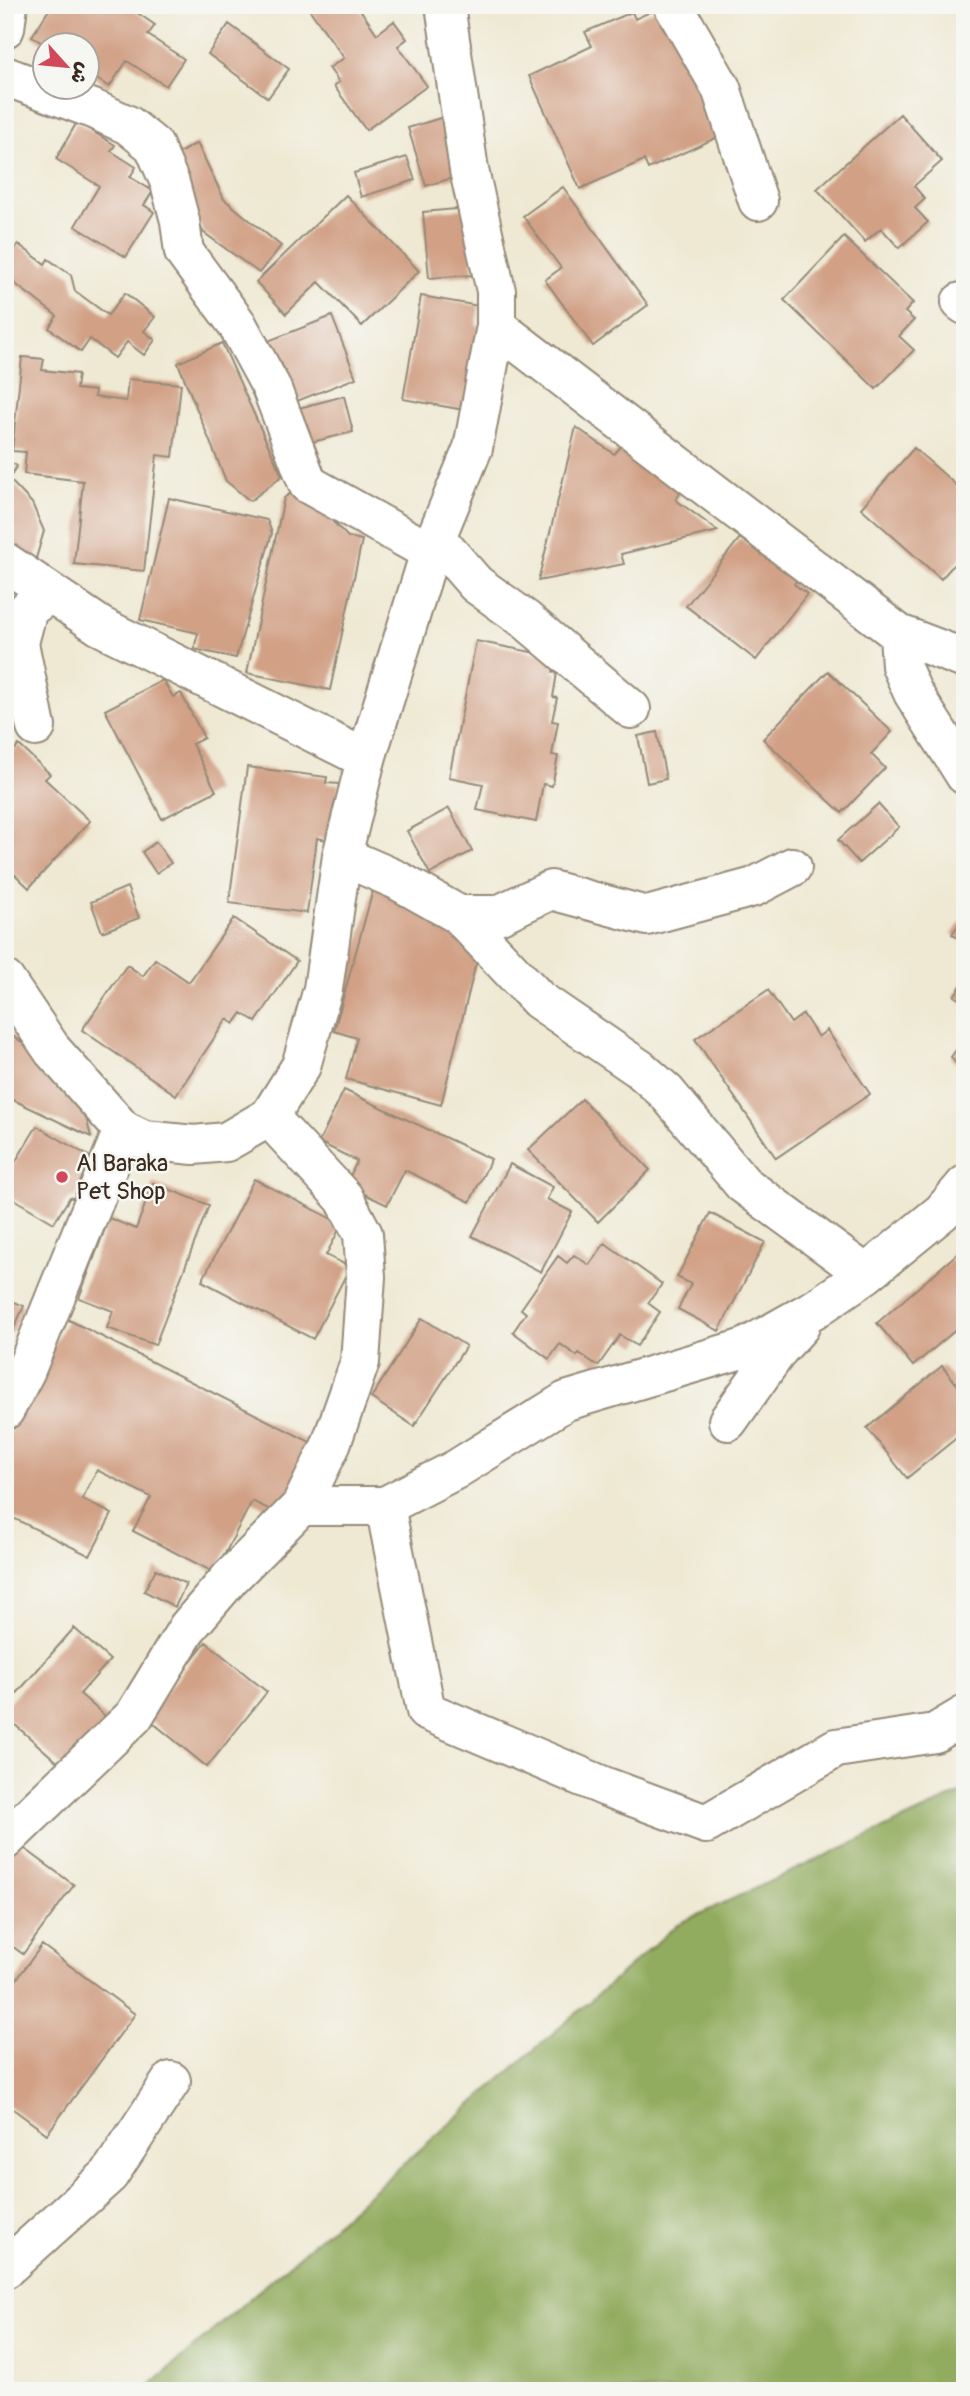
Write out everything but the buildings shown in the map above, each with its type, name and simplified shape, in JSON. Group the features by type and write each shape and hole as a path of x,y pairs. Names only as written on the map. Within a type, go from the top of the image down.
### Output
{"street":[{"path":"5,28 8,5"},
{"path":"5,980 53,1051 123,1130 144,1140 194,1145 226,1142 269,1117 301,1066 323,989 342,856 366,759 433,545 473,448 496,326 496,291 469,170 445,5"},
{"path":"673,5 721,88 758,201"},
{"path":"5,76 105,114 128,125 155,146 170,183 180,221 184,253 237,324 266,377 308,484 433,545 476,584 526,620 631,709"},
{"path":"496,326 899,634 965,659"},
{"path":"5,562 100,626 366,759"},
{"path":"36,727 19,643 28,609 49,594"},
{"path":"899,634 901,666 914,693 965,775"},
{"path":"342,856 397,880 459,915 539,1000 640,1069 666,1092 743,1184 866,1274"},
{"path":"459,915 498,915 551,890 647,916 754,887 792,867"},
{"path":"5,1840 134,1716 188,1627 230,1578 301,1506 330,1447 360,1362 366,1277 363,1234 344,1198 269,1117"},
{"path":"5,1410 25,1372 123,1130"},
{"path":"301,1506 385,1506 455,1470 566,1401 745,1348 818,1307 957,1208"},
{"path":"728,1421 779,1349 818,1307"},
{"path":"385,1506 426,1711 606,1787 706,1824 836,1748 935,1733 965,1715"},
{"path":"5,2269 109,2175 171,2081"}],"green space":[{"path":"965,1791 965,2391 144,2391 678,1924"}],"place":[{"name":"Al Baraka Pet Shop","path":"62,1177"}]}
